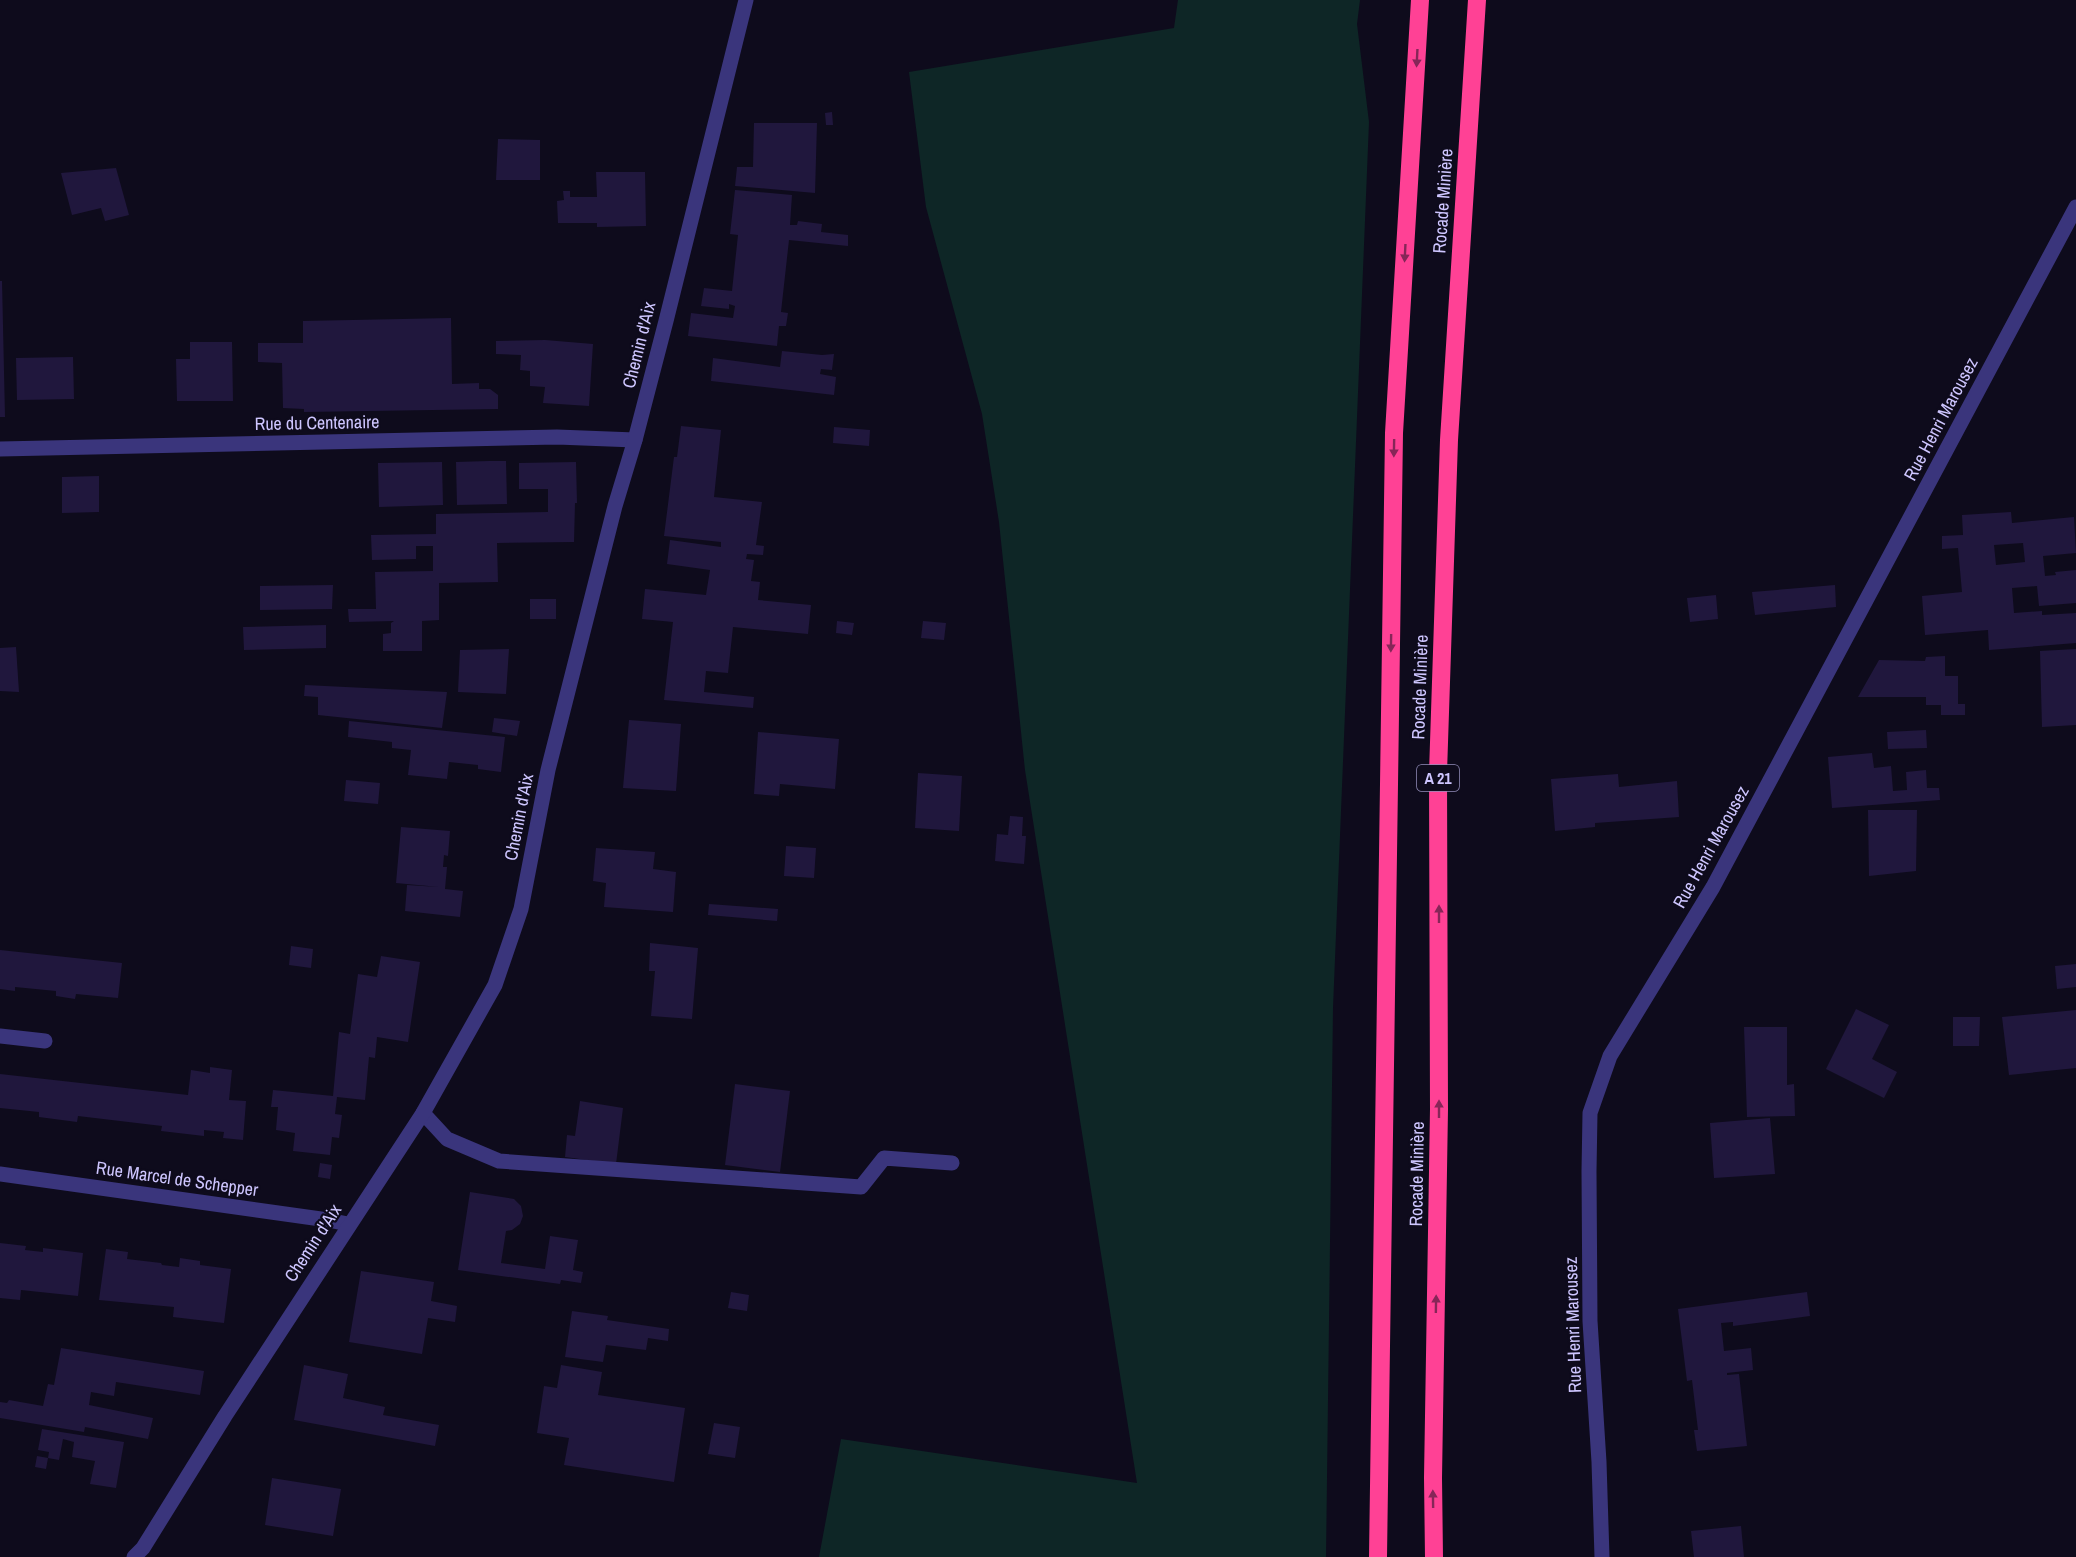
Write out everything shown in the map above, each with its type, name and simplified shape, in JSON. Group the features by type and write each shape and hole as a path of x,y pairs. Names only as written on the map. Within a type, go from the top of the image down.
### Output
{"highway":[{"name":"Rocade Minière","path":"1378,1557 1394,434 1420,0"},
{"name":"Rocade Minière","path":"1434,1557 1433,1478 1439,1109 1439,761 1449,440 1477,0"}],"street":[{"name":"Chemin d'Aix","path":"134,1557 142,1548 348,1224 423,1113 495,985 521,909 548,770 615,507 635,440 746,0"},
{"name":"Rue Henri Marousez","path":"1602,1557 1599,1462 1590,1321 1589,1171 1590,1113 1610,1056 1713,887 2076,207"},
{"name":"Rue du Centenaire","path":"0,449 556,437 635,440"},
{"path":"0,1036 45,1041"},
{"path":"423,1113 447,1139 499,1161 861,1187 884,1158 952,1163"},
{"name":"Rue Marcel de Schepper","path":"0,1174 348,1224"}],"green space":[{"path":"1178,0 1360,0 1357,24 1369,122 1333,1008 1326,1557 819,1557 841,1439 1137,1483 1025,770 999,522 982,414 926,207 909,72 1174,28"}],"building":[{"path":"832,112 833,125 826,125 825,113"},
{"path":"754,123 817,123 815,193 735,186 737,167 753,167"},
{"path":"498,139 540,140 540,180 496,180"},
{"path":"116,168 129,215 105,221 101,208 72,215 61,173"},
{"path":"596,172 645,172 646,226 597,227 597,223 558,223 557,201 564,200 563,191 570,191 570,197 597,197"},
{"path":"735,190 792,195 790,225 797,225 798,221 822,224 821,232 848,235 848,246 789,240 781,312 788,313 786,326 779,326 777,346 688,336 691,313 733,318 735,306 729,304 729,309 701,306 704,288 732,291 738,235 730,234"},
{"path":"0,281 2,281 5,417 0,417"},
{"path":"451,318 452,384 479,383 479,389 490,389 498,395 498,409 304,412 304,409 283,408 282,363 258,362 258,343 303,343 303,321"},
{"path":"545,340 593,344 589,406 543,403 545,387 530,386 530,371 520,370 521,355 496,354 496,341"},
{"path":"190,342 232,342 233,401 177,401 176,359 190,359"},
{"path":"782,351 834,354 832,370 821,369 820,374 836,377 834,395 711,381 713,358 780,367"},
{"path":"73,357 74,399 17,400 16,358"},
{"path":"681,426 721,430 714,497 762,502 756,545 764,546 763,555 747,554 746,559 754,560 751,581 760,582 758,600 811,605 808,634 733,627 728,673 706,671 704,692 754,697 753,708 664,700 673,622 642,619 645,589 706,595 710,570 667,564 670,540 721,547 721,542 664,536 674,457 677,457"},
{"path":"834,427 870,430 869,446 833,443"},
{"path":"506,461 507,504 457,505 456,462"},
{"path":"442,462 443,505 379,507 378,463"},
{"path":"576,462 577,503 575,503 574,542 497,543 498,582 439,583 439,620 422,621 422,651 383,651 383,634 391,633 391,623 394,621 349,622 348,609 376,609 375,572 433,571 433,546 416,546 416,559 372,560 371,535 436,534 436,514 548,512 548,489 519,489 519,463"},
{"path":"99,476 99,512 62,513 62,477"},
{"path":"2011,512 2012,523 2074,517 2076,553 2043,556 2045,576 2056,575 2055,572 2076,570 2076,603 2039,606 2037,586 2012,588 2014,613 2042,611 2042,615 2076,613 2076,643 1989,650 1988,630 1925,635 1922,596 1962,592 1958,548 1942,549 1942,536 1963,535 1962,515","holes":["2023,543 2025,562 1996,565 1994,545"]},
{"path":"333,585 332,609 260,610 260,586"},
{"path":"1835,585 1836,607 1755,615 1752,592"},
{"path":"1716,595 1718,619 1690,622 1687,598"},
{"path":"530,599 556,599 556,619 530,619"},
{"path":"837,621 854,623 852,635 836,633"},
{"path":"923,621 946,623 944,640 921,638"},
{"path":"326,625 326,648 244,650 243,627"},
{"path":"16,647 19,692 0,691 0,648"},
{"path":"509,649 506,694 458,692 460,650"},
{"path":"2076,649 2076,725 2042,727 2040,651"},
{"path":"1945,656 1945,676 1958,676 1958,704 1965,704 1965,715 1941,715 1941,705 1926,705 1926,697 1858,697 1879,660 1925,661 1926,657"},
{"path":"305,685 447,692 442,728 318,715 318,697 304,696"},
{"path":"494,718 520,721 517,736 492,732"},
{"path":"629,720 681,724 676,791 623,788"},
{"path":"349,721 505,737 501,772 478,769 478,765 449,762 447,779 408,775 411,750 392,748 392,742 348,737"},
{"path":"1926,730 1927,748 1888,749 1887,732"},
{"path":"758,732 839,739 835,789 780,784 779,796 754,794"},
{"path":"1872,753 1874,768 1891,766 1893,791 1907,790 1906,772 1926,770 1927,788 1939,788 1940,800 1832,808 1828,757"},
{"path":"918,773 962,776 959,831 915,828"},
{"path":"1618,774 1619,787 1677,781 1679,817 1595,823 1595,827 1555,831 1551,779"},
{"path":"346,780 380,783 378,804 344,801"},
{"path":"1868,810 1917,810 1916,871 1869,876"},
{"path":"1010,816 1023,817 1022,836 1026,836 1024,864 995,861 997,834 1008,835"},
{"path":"401,827 450,831 448,856 444,855 443,867 447,867 445,889 463,891 460,917 405,911 407,885 439,887 396,883"},
{"path":"786,846 816,848 814,878 784,876"},
{"path":"596,848 655,852 653,869 676,872 673,912 604,907 606,883 593,881"},
{"path":"709,904 778,909 777,921 708,915"},
{"path":"650,943 698,948 692,1019 651,1016 655,971 649,971"},
{"path":"291,946 313,949 311,968 289,965"},
{"path":"0,950 122,963 118,998 76,994 75,999 56,996 56,991 15,987 15,991 0,989"},
{"path":"381,956 420,962 408,1042 377,1037 375,1058 369,1057 365,1100 337,1097 335,1114 342,1115 339,1138 332,1137 330,1155 293,1151 295,1133 276,1130 278,1107 271,1107 273,1090 333,1096 339,1032 350,1034 358,974 377,977"},
{"path":"2076,964 2076,987 2057,989 2055,966"},
{"path":"1856,1009 1889,1025 1872,1059 1897,1072 1884,1098 1826,1069"},
{"path":"2076,1010 2076,1068 2009,1075 2002,1017"},
{"path":"1953,1017 1980,1017 1979,1046 1953,1046"},
{"path":"1744,1027 1787,1027 1787,1085 1794,1084 1795,1116 1747,1117"},
{"path":"210,1067 232,1070 229,1100 246,1101 243,1140 223,1138 224,1132 204,1130 204,1136 161,1131 162,1126 78,1116 77,1122 39,1117 39,1112 0,1108 0,1074 188,1095 191,1070 210,1073"},
{"path":"735,1084 790,1091 780,1172 725,1165"},
{"path":"580,1101 623,1108 616,1164 565,1157 567,1135 575,1136"},
{"path":"1770,1118 1775,1174 1714,1178 1710,1123"},
{"path":"320,1163 332,1165 330,1179 318,1177"},
{"path":"470,1192 514,1199 521,1206 523,1216 520,1224 506,1231 501,1263 545,1269 550,1236 578,1240 573,1270 583,1272 581,1283 561,1280 560,1284 458,1270"},
{"path":"0,1243 26,1246 25,1250 43,1252 43,1248 83,1253 78,1296 21,1290 20,1300 0,1298"},
{"path":"106,1249 128,1252 127,1259 161,1263 162,1265 179,1267 180,1258 200,1261 200,1265 231,1269 224,1323 173,1317 174,1307 99,1300"},
{"path":"361,1271 434,1282 431,1301 457,1306 455,1322 428,1318 422,1354 349,1342"},
{"path":"731,1292 749,1295 747,1311 728,1308"},
{"path":"1807,1292 1810,1316 1733,1326 1733,1322 1721,1323 1724,1351 1751,1348 1753,1370 1727,1373 1727,1375 1739,1374 1747,1446 1697,1451 1694,1430 1698,1430 1692,1380 1687,1381 1678,1309"},
{"path":"572,1311 608,1316 607,1320 669,1329 668,1341 648,1338 646,1350 606,1345 603,1362 565,1357"},
{"path":"61,1348 204,1371 200,1395 116,1382 114,1396 91,1392 89,1405 153,1418 148,1439 85,1427 84,1432 0,1418 0,1402 7,1403 9,1400 43,1406 48,1384 54,1385"},
{"path":"304,1365 348,1374 343,1398 385,1407 383,1415 439,1425 435,1446 294,1420"},
{"path":"561,1365 602,1372 598,1395 685,1408 674,1482 564,1465 569,1438 537,1433 544,1386 557,1388"},
{"path":"714,1423 740,1427 735,1458 708,1454"},
{"path":"42,1429 124,1442 116,1488 90,1484 95,1461 72,1457 74,1442 63,1439 59,1460 48,1458 49,1452 38,1450"},
{"path":"37,1456 48,1458 46,1469 35,1467"},
{"path":"272,1478 341,1489 333,1536 265,1525"},
{"path":"1741,1526 1744,1557 1694,1557 1691,1531"}]}
